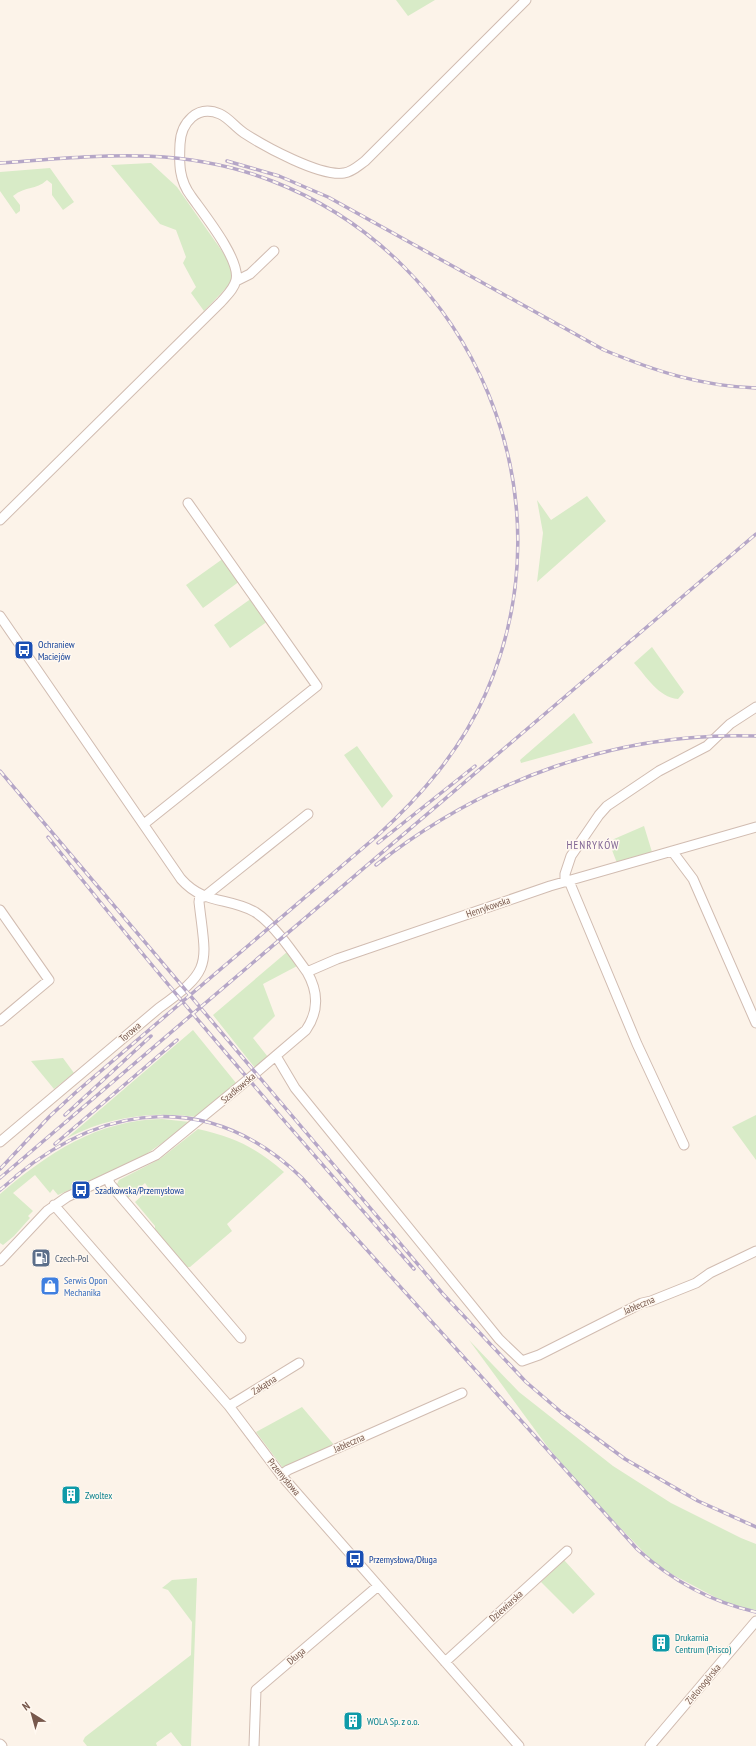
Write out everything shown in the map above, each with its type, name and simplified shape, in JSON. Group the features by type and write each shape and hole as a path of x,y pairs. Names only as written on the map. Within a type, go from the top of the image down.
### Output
{"street":[{"path":"236,281 236,268 232,256 189,193 180,176 180,136 184,126 192,116 205,111 220,114 242,132 266,146 328,172 346,173 365,161 526,0"},
{"path":"0,520 221,302 236,281 250,274 274,251"},
{"path":"144,824 317,686 188,502"},
{"name":"Szadkowska","path":"0,616 181,879 192,890 202,896 241,906 260,916 307,972 315,991 314,1014 306,1030 276,1056 156,1155 54,1205 0,1261"},
{"path":"684,1145 638,1044 567,882 565,874 571,856 599,815 607,806 659,771 707,746 730,724 756,707"},
{"path":"202,896 308,814"},
{"name":"Henrykowska","path":"307,972 344,956 567,882 756,827"},
{"path":"672,851 693,879 756,1023"},
{"name":"Torowa","path":"0,1142 159,1008 181,992 195,978 203,963 205,949 199,902 202,896"},
{"path":"0,910 50,980 0,1021"},
{"name":"Jabłeczna","path":"276,1056 300,1094 499,1339 522,1361 539,1355 642,1303 651,1301 696,1283 710,1273 756,1251"},
{"path":"108,1178 110,1184 241,1338"},
{"name":"Przemysłowa","path":"54,1205 229,1406 281,1475 519,1746"},
{"name":"Zakątna","path":"229,1406 299,1363"},
{"name":"Jabłeczna","path":"281,1475 288,1470 462,1393"},
{"name":"Dziewiarska","path":"445,1662 567,1551"},
{"name":"Długa","path":"254,1746 256,1690 378,1586"},
{"name":"Zielonogórska","path":"650,1746 756,1621"}],"green space":[{"path":"396,0 435,0 408,16"},
{"path":"151,163 177,187 229,261 233,276 230,284 204,311 191,293 196,287 183,263 186,257 176,230 160,224 111,165"},
{"path":"50,168 74,202 63,210 52,195 52,184 47,180 39,186 23,190 13,196 20,205 20,211 16,214 0,191 0,172"},
{"path":"587,496 606,521 537,582 543,533 537,500 551,520"},
{"path":"224,558 240,581 203,608 186,585"},
{"path":"252,598 268,621 230,648 214,625"},
{"path":"652,647 684,692 678,699 665,694 653,686 634,663"},
{"path":"574,713 593,743 521,763 520,760"},
{"path":"357,746 393,796 382,808 344,755"},
{"path":"644,826 652,852 617,863 610,845 614,839"},
{"path":"287,952 299,965 263,984 275,1016 253,1038 268,1057 255,1068 213,1015"},
{"path":"193,1030 236,1083 196,1117 179,1115 146,1115 130,1117 98,1125 67,1138"},
{"path":"63,1058 74,1073 54,1089 31,1061"},
{"path":"756,1115 756,1160 732,1127"},
{"path":"162,1119 190,1122 142,1157 58,1195 53,1189 50,1193 35,1175 13,1193 33,1211 28,1216 30,1218 14,1236 3,1245 0,1243 0,1194 36,1165 95,1132 116,1125"},
{"path":"198,1129 244,1144 264,1156 284,1172 227,1224 232,1231 190,1267 186,1267 155,1233 155,1226 135,1202 149,1189 145,1183 127,1199 116,1186 119,1180 160,1159"},
{"path":"469,1340 519,1392 613,1466 671,1503 756,1544 756,1610 732,1606 658,1567 584,1490 547,1446"},
{"path":"302,1407 335,1446 283,1468 256,1432"},
{"path":"564,1560 595,1594 573,1614 541,1582"},
{"path":"197,1578 191,1746 182,1746 171,1732 156,1743 157,1746 87,1746 83,1741 85,1737 191,1655 192,1622 168,1590 162,1588 172,1580"}],"railway":[{"path":"0,163 104,156 138,156 204,162 238,170 272,181 343,217 403,266 452,326 488,393 510,466 518,542 510,619 485,695 464,735 452,753 424,788 377,836 75,1093 50,1116 0,1169"},
{"path":"227,161 279,176 328,197 604,350 641,365 697,381 735,387 756,388"},
{"path":"0,1178 756,534"},
{"path":"376,865 418,835 461,808 507,786 554,767 603,752 653,742 704,737 756,736"},
{"path":"378,843 475,766"},
{"path":"0,771 443,1294 526,1382 561,1412 625,1459 698,1501 756,1527"},
{"path":"48,837 182,1001 414,1269"},
{"path":"65,1115 151,1036"},
{"path":"55,1144 177,1040"},
{"path":"16,1176 51,1151 87,1133 123,1121 160,1117 197,1120 233,1131 268,1150 302,1178 637,1549 664,1571 692,1588 723,1602 756,1612"},
{"path":"0,1190 19,1174"}],"place":[{"name":"Ochraniew Maciejów","path":"24,650"},
{"name":"Szadkowska/Przemysłowa","path":"81,1190"},
{"name":"Czech-Pol","path":"41,1258"},
{"name":"Serwis Opon Mechanika","path":"50,1286"},
{"name":"Zwoltex","path":"71,1495"},
{"name":"Przemysłowa/Długa","path":"355,1559"},
{"name":"Drukarnia Centrum (Prisco)","path":"661,1643"},
{"name":"WOLA Sp. z o.o.","path":"353,1721"}],"district":[{"name":"HENRYKÓW","path":"593,845"}]}
